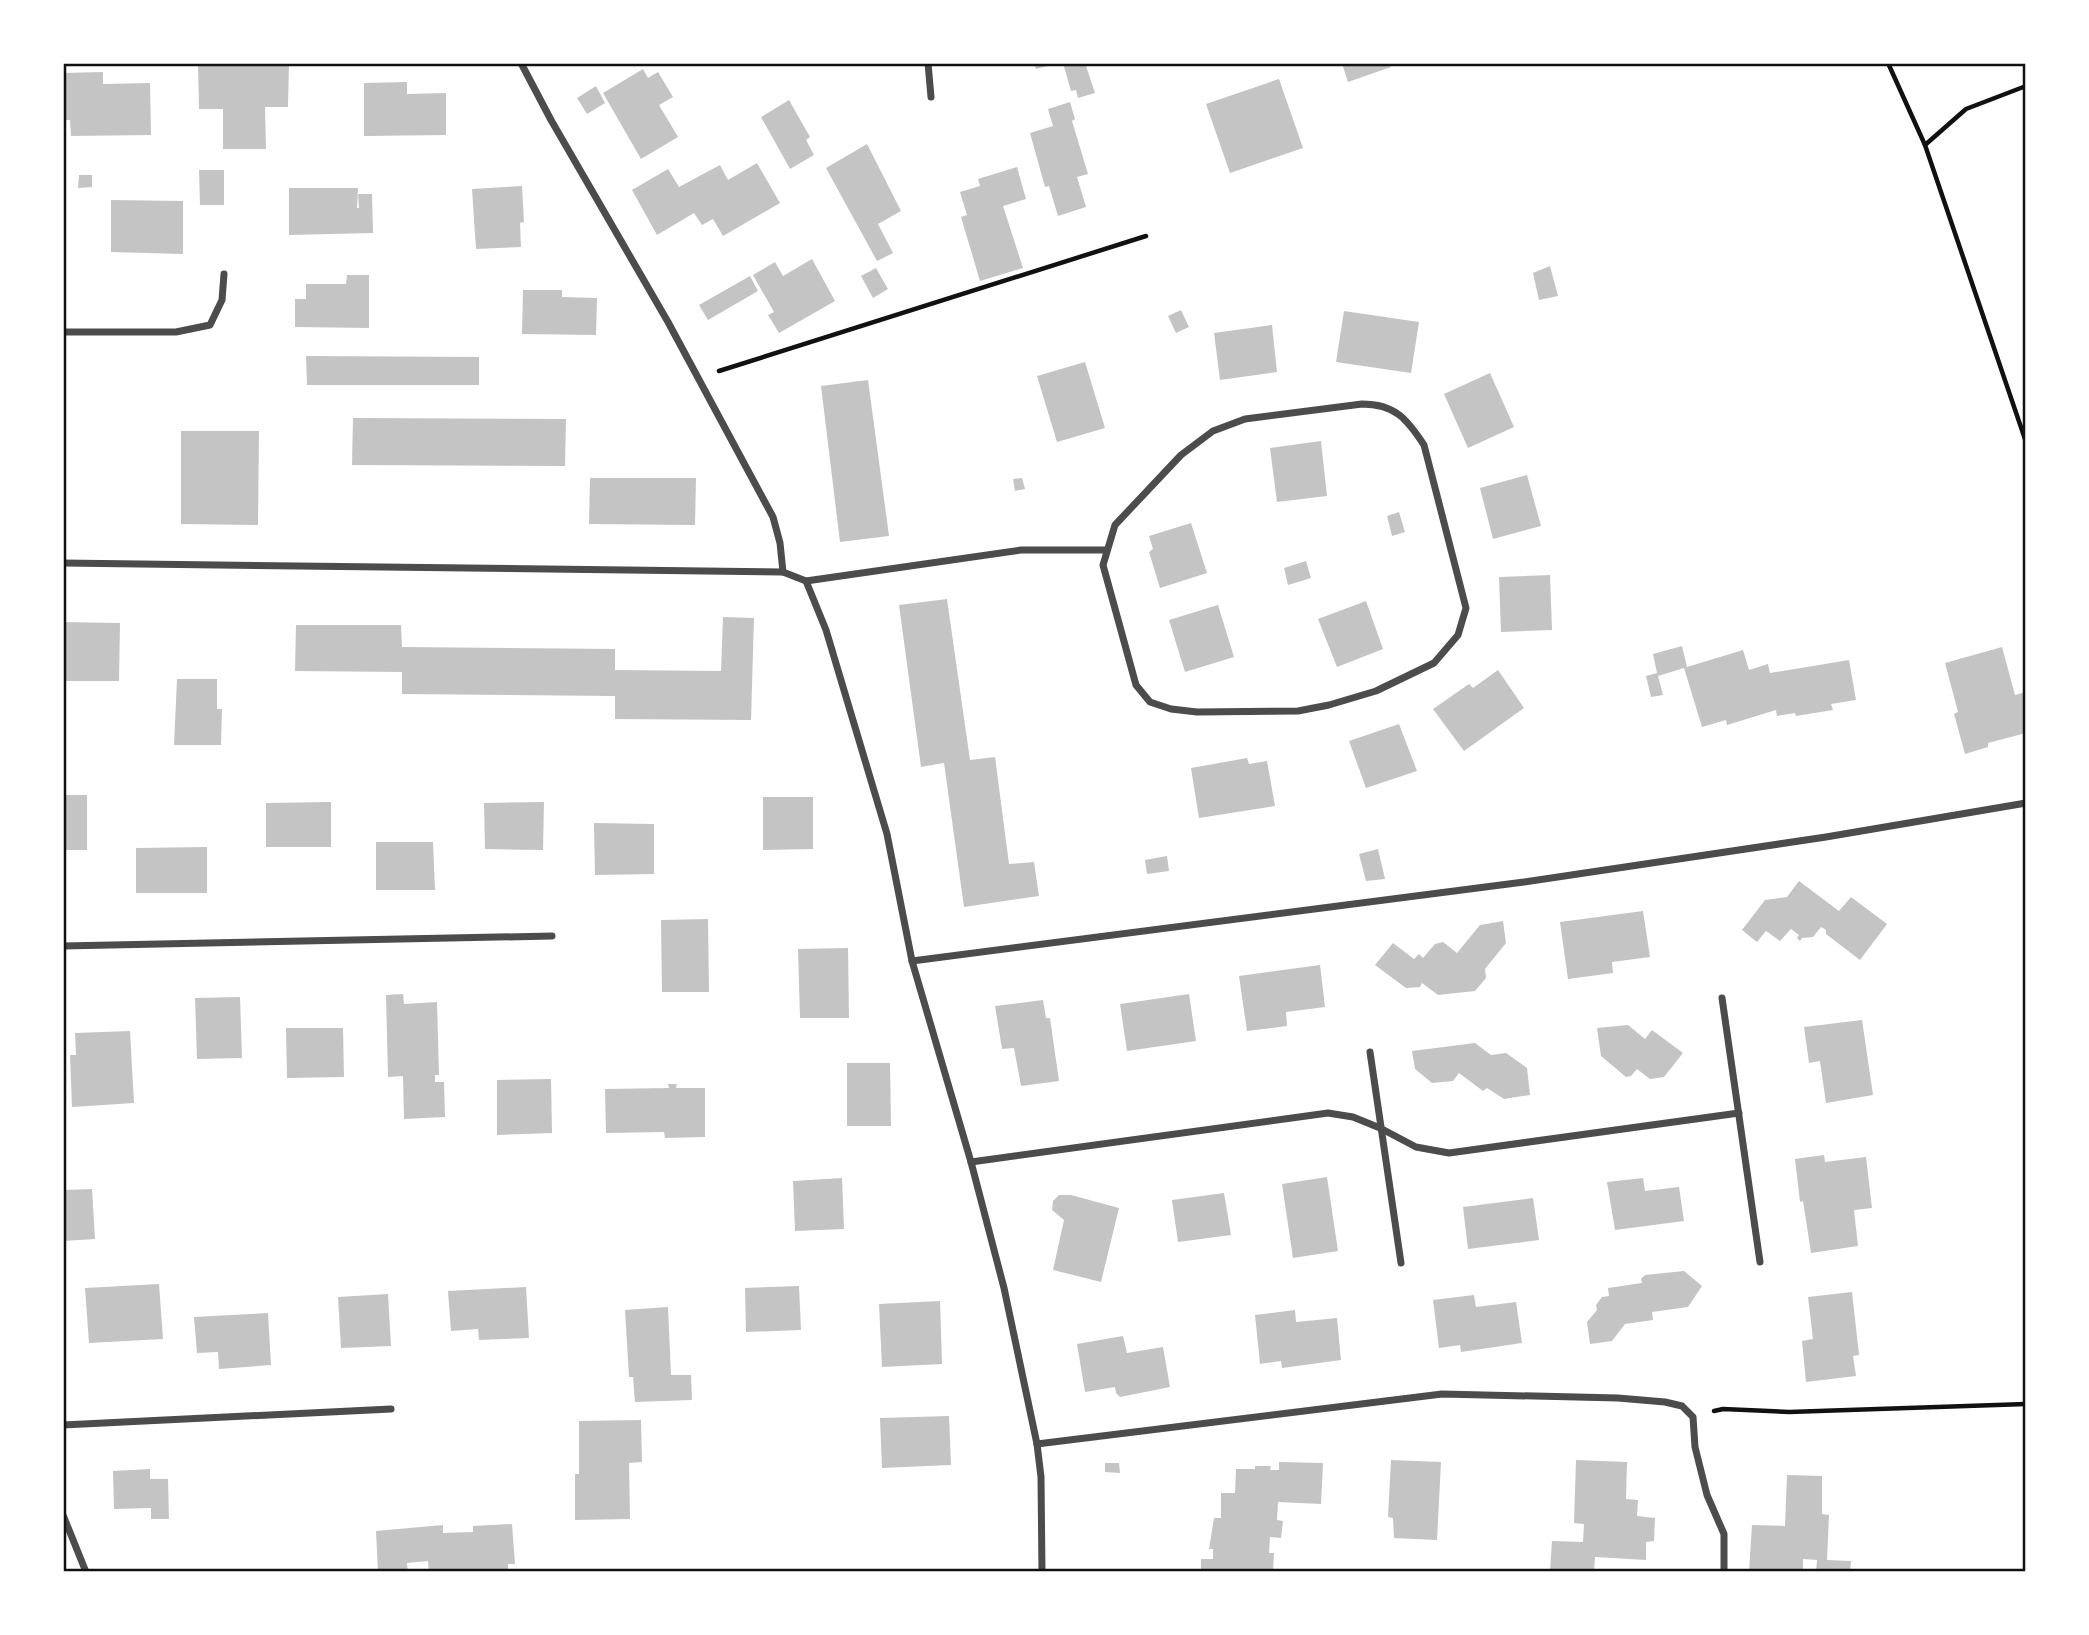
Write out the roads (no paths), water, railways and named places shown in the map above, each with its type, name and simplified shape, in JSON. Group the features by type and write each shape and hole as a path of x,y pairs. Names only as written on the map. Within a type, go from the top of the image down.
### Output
{"street":[{"path":"521,63 773,517 780,543 783,572"},
{"path":"928,63 931,97"},
{"path":"63,332 176,332 210,325 222,300 224,274"},
{"path":"1380,404 1395,411 1412,427 1424,445 1466,608 1458,635 1434,663 1376,691 1298,711 1197,712 1171,709 1150,702 1136,685 1103,565 1105,550 1115,524 1181,455 1213,431 1245,419 1380,404"},
{"path":"63,563 783,572 806,581 1021,550 1105,550"},
{"path":"806,581 826,630 887,834 912,961 971,1162 1004,1288 1037,1444 1041,1477 1042,1572"},
{"path":"912,961 1524,882 1826,837 2026,803"},
{"path":"63,946 552,936"},
{"path":"1722,998 1760,1262"},
{"path":"1370,1052 1401,1264"},
{"path":"971,1162 1328,1113 1353,1117 1416,1147 1449,1153 1739,1113"},
{"path":"1037,1444 1442,1394 1618,1398 1665,1402 1682,1406 1693,1417 1695,1447 1707,1495 1724,1534 1724,1572"},
{"path":"63,1425 391,1409"},
{"path":"63,1515 86,1572"}]}
